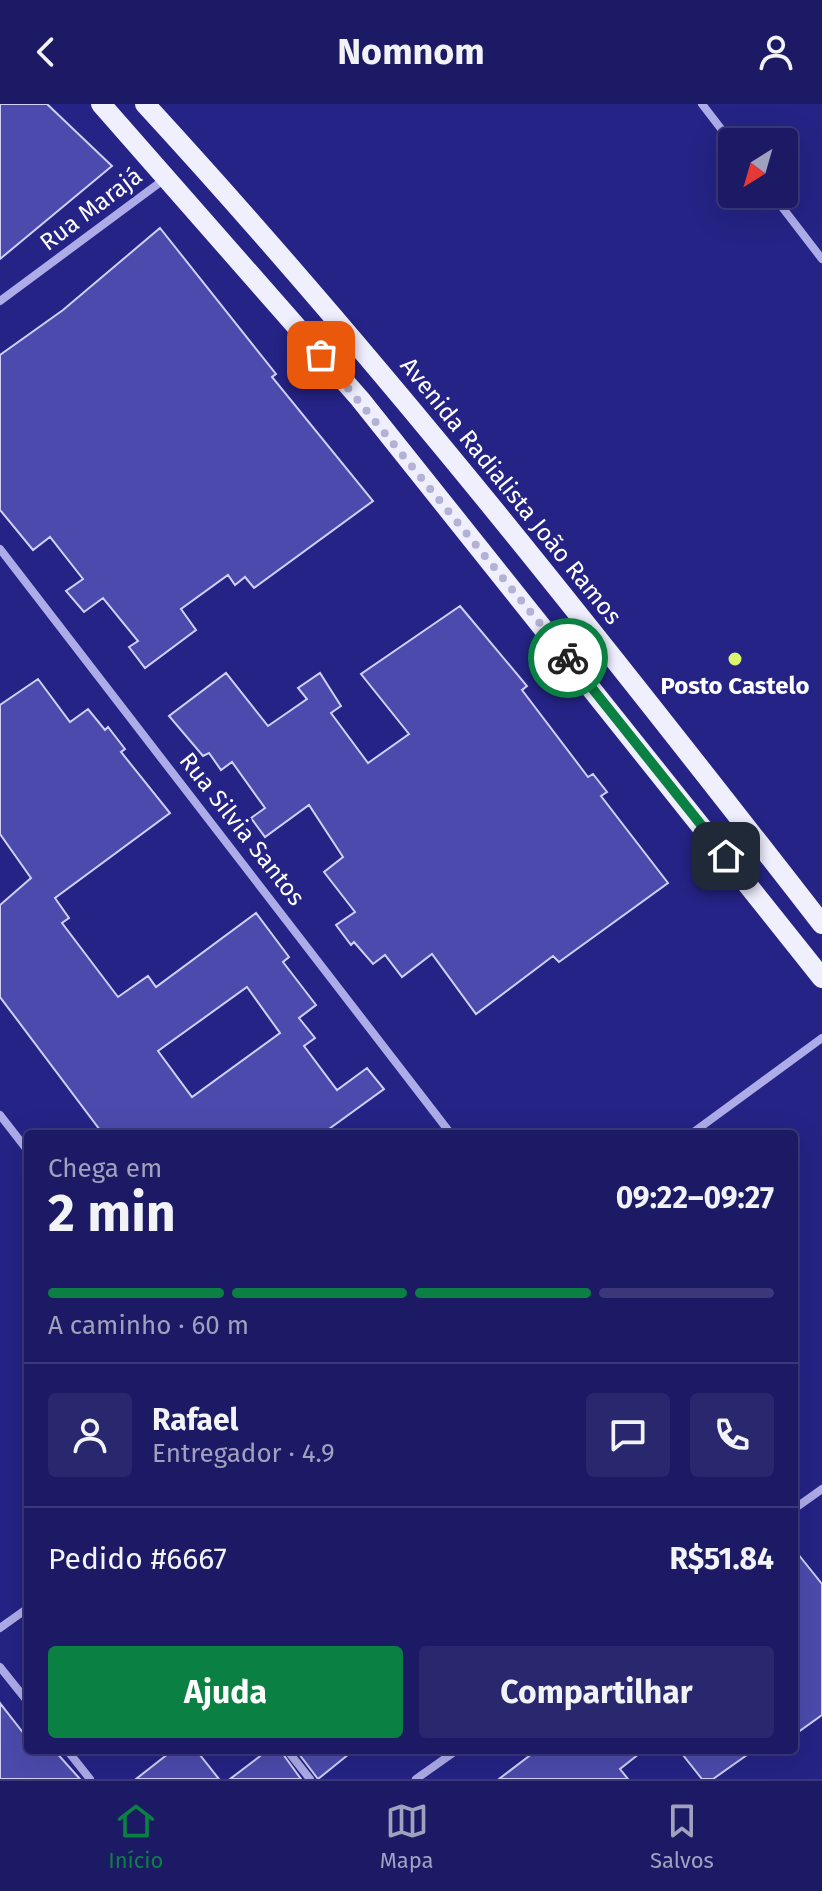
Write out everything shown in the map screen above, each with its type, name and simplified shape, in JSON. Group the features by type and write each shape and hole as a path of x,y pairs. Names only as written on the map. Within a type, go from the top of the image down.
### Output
{"main road":[{"path":"101,104 360,399 822,978"},
{"name":"Avenida Radialista João Ramos","path":"145,104 387,377 639,689 822,924"}],"street":[{"path":"702,104 720,128"},
{"name":"Rua Marajá","path":"0,301 168,177"},
{"path":"783,208 822,259"},
{"name":"Rua Silvia Santos","path":"0,549 448,1130"},
{"path":"696,1130 822,1038"},
{"path":"0,1115 24,1146"},
{"path":"798,1506 822,1489"},
{"path":"0,1628 24,1611"},
{"path":"0,1667 24,1697"},
{"path":"70,1754 90,1779"},
{"path":"290,1754 310,1779"},
{"path":"416,1779 451,1754"}],"building":[{"path":"0,104 47,104 112,166 0,259"},
{"path":"160,228 276,374 272,377 373,501 254,588 245,577 235,585 228,575 181,609 196,630 145,668 129,647 138,641 103,598 84,612 66,591 83,579 50,537 33,550 0,510 0,355 63,310"},
{"path":"460,606 527,686 522,690 588,777 593,774 607,792 601,796 668,883 559,962 553,956 476,1014 432,954 402,977 385,955 373,964 354,942 351,945 336,925 355,912 324,872 343,857 309,805 265,837 251,818 265,808 232,762 221,770 209,753 203,756 169,716 226,673 268,726 307,699 298,688 320,673 341,706 331,713 368,763 409,734 361,674"},
{"path":"38,679 70,722 88,709 105,730 108,727 125,749 121,752 170,813 55,898 69,918 62,923 118,997 148,976 156,987 256,913 289,957 283,962 316,1005 299,1018 315,1038 304,1046 337,1090 367,1068 384,1089 328,1130 100,1130 0,997 0,905 31,878 0,834 0,705","holes":["247,987 280,1033 192,1097 158,1051"]},
{"path":"798,1554 822,1584 822,1715 798,1732"},
{"path":"0,1703 24,1734 24,1754 58,1754 80,1779 0,1779"},
{"path":"168,1754 199,1754 219,1779 136,1779"},
{"path":"263,1754 283,1754 301,1779 230,1779"},
{"path":"299,1754 349,1754 318,1779"},
{"path":"532,1754 639,1754 620,1769 628,1779 499,1779"},
{"path":"682,1754 748,1754 713,1779 702,1779"}],"way so far":[{"path":"321,355 360,399 568,658"}],"place":[{"name":"Posto Castelo","path":"735,659"}],"route":[{"path":"568,658 726,856"}]}
